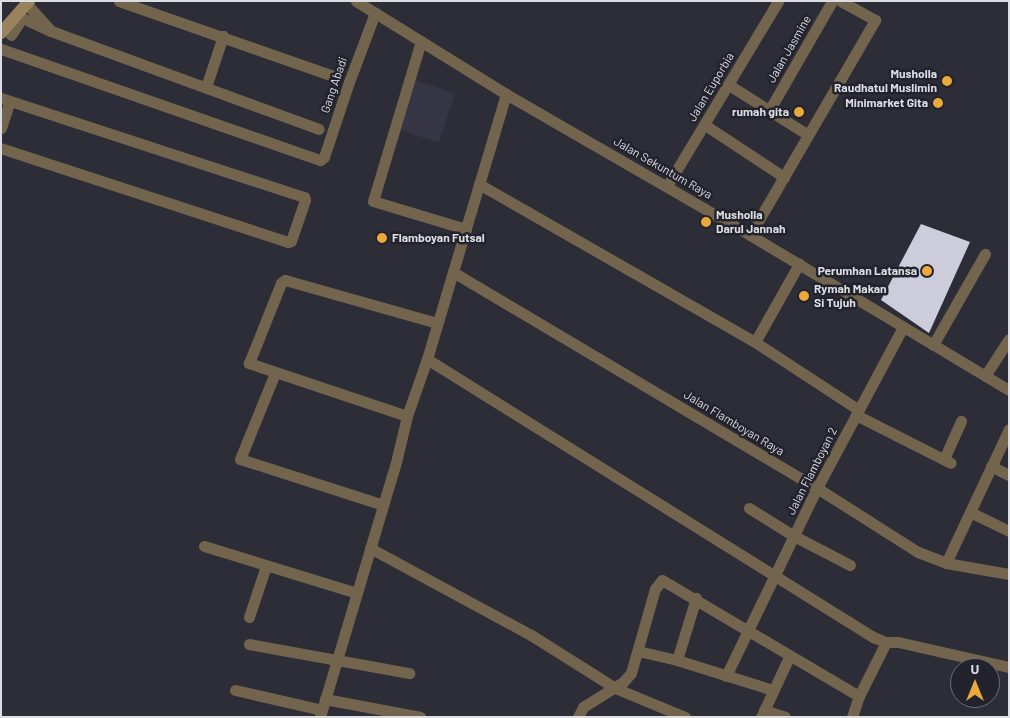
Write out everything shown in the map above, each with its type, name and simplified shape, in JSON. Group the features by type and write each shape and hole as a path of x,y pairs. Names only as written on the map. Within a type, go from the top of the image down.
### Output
{"main road":[{"path":"6,34 31,4"}],"street":[{"path":"120,1 336,77"},
{"name":"Jalan Sekuntum Raya","path":"356,1 506,94 750,234 1009,390"},
{"name":"Jalan Euporbia","path":"667,186 778,1"},
{"name":"Jalan Jasmine","path":"770,109 832,1"},
{"path":"750,234 875,20 841,1"},
{"path":"31,4 51,30"},
{"name":"Gang Abadi","path":"1,49 320,160 324,157 375,13"},
{"path":"19,17 319,129"},
{"path":"206,87 222,36"},
{"path":"420,41 373,201 466,229"},
{"path":"729,85 770,109 808,135"},
{"path":"323,709 407,416 427,359 506,94"},
{"path":"1,128 5,99 304,197 305,200 291,240 288,242 1,148"},
{"path":"705,125 784,177"},
{"path":"479,184 755,342 858,412 947,461 961,421"},
{"path":"933,345 985,254"},
{"path":"755,342 799,264"},
{"name":"Jalan Flamboyan Raya","path":"453,272 817,488 918,552 946,563 1009,574"},
{"path":"407,416 249,364 281,283 289,280 437,324"},
{"name":"Jalan Flamboyan 2","path":"726,676 817,488 903,327"},
{"path":"985,376 1009,339"},
{"path":"427,359 873,637 886,642 898,642 1009,667"},
{"path":"275,373 240,459 383,505"},
{"path":"946,563 1009,429"},
{"path":"992,466 1009,475"},
{"path":"748,508 794,536 850,565"},
{"path":"970,512 1009,531"},
{"path":"204,546 357,593"},
{"path":"370,548 531,634 615,688 685,717"},
{"path":"249,616 266,566"},
{"path":"578,717 583,707 615,688 631,673 659,581 665,580 859,696"},
{"path":"676,660 696,598"},
{"path":"852,717 859,696 886,642"},
{"path":"249,644 409,673"},
{"path":"638,652 676,660 773,690"},
{"path":"785,717 762,714 790,656"},
{"path":"235,690 323,709 420,717"}],"shaded area":[{"path":"414,80 455,93 439,143 398,129"}],"building":[{"name":"Perumhan Latansa","path":"921,224 970,242 929,333 881,300"}],"place":[{"name":"Musholla Raudhatul Muslimin","path":"947,81"},
{"name":"Minimarket Gita","path":"938,103"},
{"name":"rumah gita","path":"799,112"},
{"name":"Musholla Darul Jannah","path":"706,222"},
{"name":"Flamboyan Futsal","path":"382,238"},
{"name":"Perumhan Latansa","path":"927,271"},
{"name":"Rymah Makan Si Tujuh","path":"804,296"}]}
